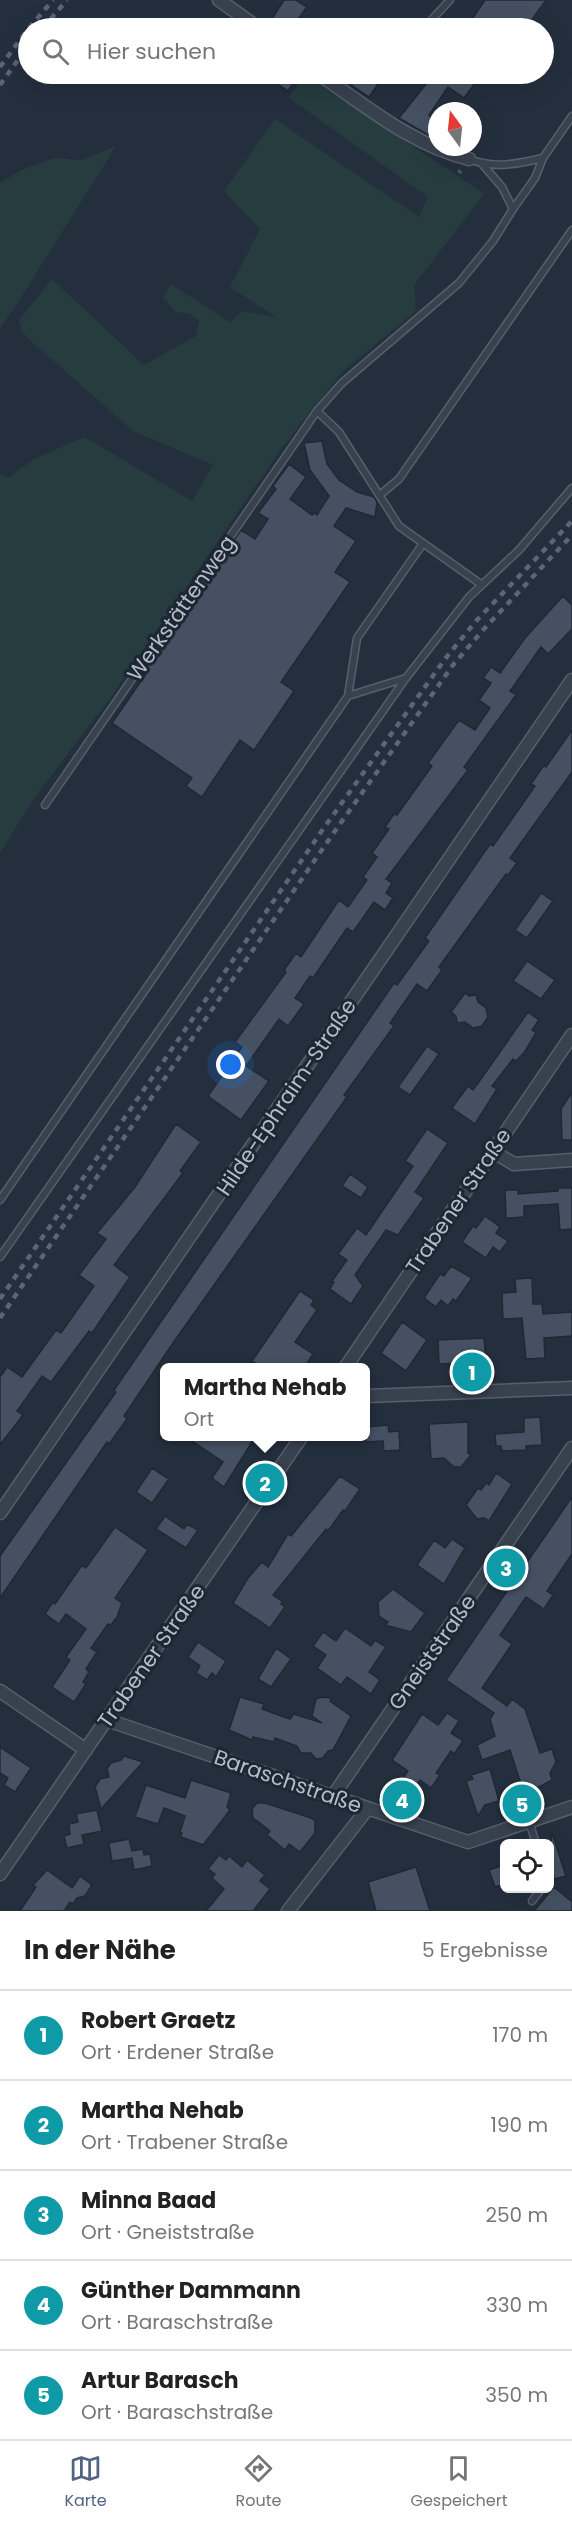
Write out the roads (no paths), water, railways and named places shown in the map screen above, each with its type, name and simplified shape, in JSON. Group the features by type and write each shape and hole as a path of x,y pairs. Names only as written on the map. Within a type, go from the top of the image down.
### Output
{"street":[{"path":"223,1 245,18"},
{"path":"334,84 417,140 449,154 469,159"},
{"name":"Hilde-Ephraim-Straße","path":"0,1513 572,680"},
{"name":"Trabener Straße","path":"348,1363 572,1035"},
{"path":"492,1151 514,1164 572,1160"},
{"path":"370,1396 572,1388"},
{"name":"Trabener Straße","path":"0,1874 299,1441"},
{"name":"Gneiststraße","path":"333,1796 572,1448"},
{"path":"0,1691 86,1750"},
{"name":"Baraschstraße","path":"107,1720 468,1842 572,1807"},
{"path":"288,1911 368,1808"}],"lane":[{"path":"433,18 450,0"},
{"name":"Werkstättenweg","path":"45,805 317,411 342,383 459,283 493,241 535,178 543,158 572,116"},
{"path":"469,159 483,165 517,164 543,158"},
{"path":"483,165 502,187 513,209"},
{"path":"381,494 399,479 572,230"},
{"path":"317,411 339,432 381,494 387,510 399,526 422,545 482,585"},
{"path":"0,1257 406,678 445,626 482,585 519,550 572,488"},
{"path":"0,1200 348,696 357,638 422,545"},
{"path":"348,696 406,678"},
{"path":"525,1808 534,1839"},
{"path":"532,1900 538,1893"}],"railway":[{"path":"38,18 53,0"},
{"path":"52,18 67,0"},
{"path":"0,67 18,43"},
{"path":"0,85 18,60"},
{"path":"0,1299 321,832 445,659 476,621 572,521"},
{"path":"0,1318 330,838 453,665 572,535"}],"place":[{"name":"Robert Graetz","path":"472,1372"},
{"name":"Martha Nehab","path":"265,1483"},
{"name":"Minna Baad","path":"506,1568"},
{"name":"Günther Dammann","path":"402,1800"},
{"name":"Artur Barasch","path":"522,1804"}]}
